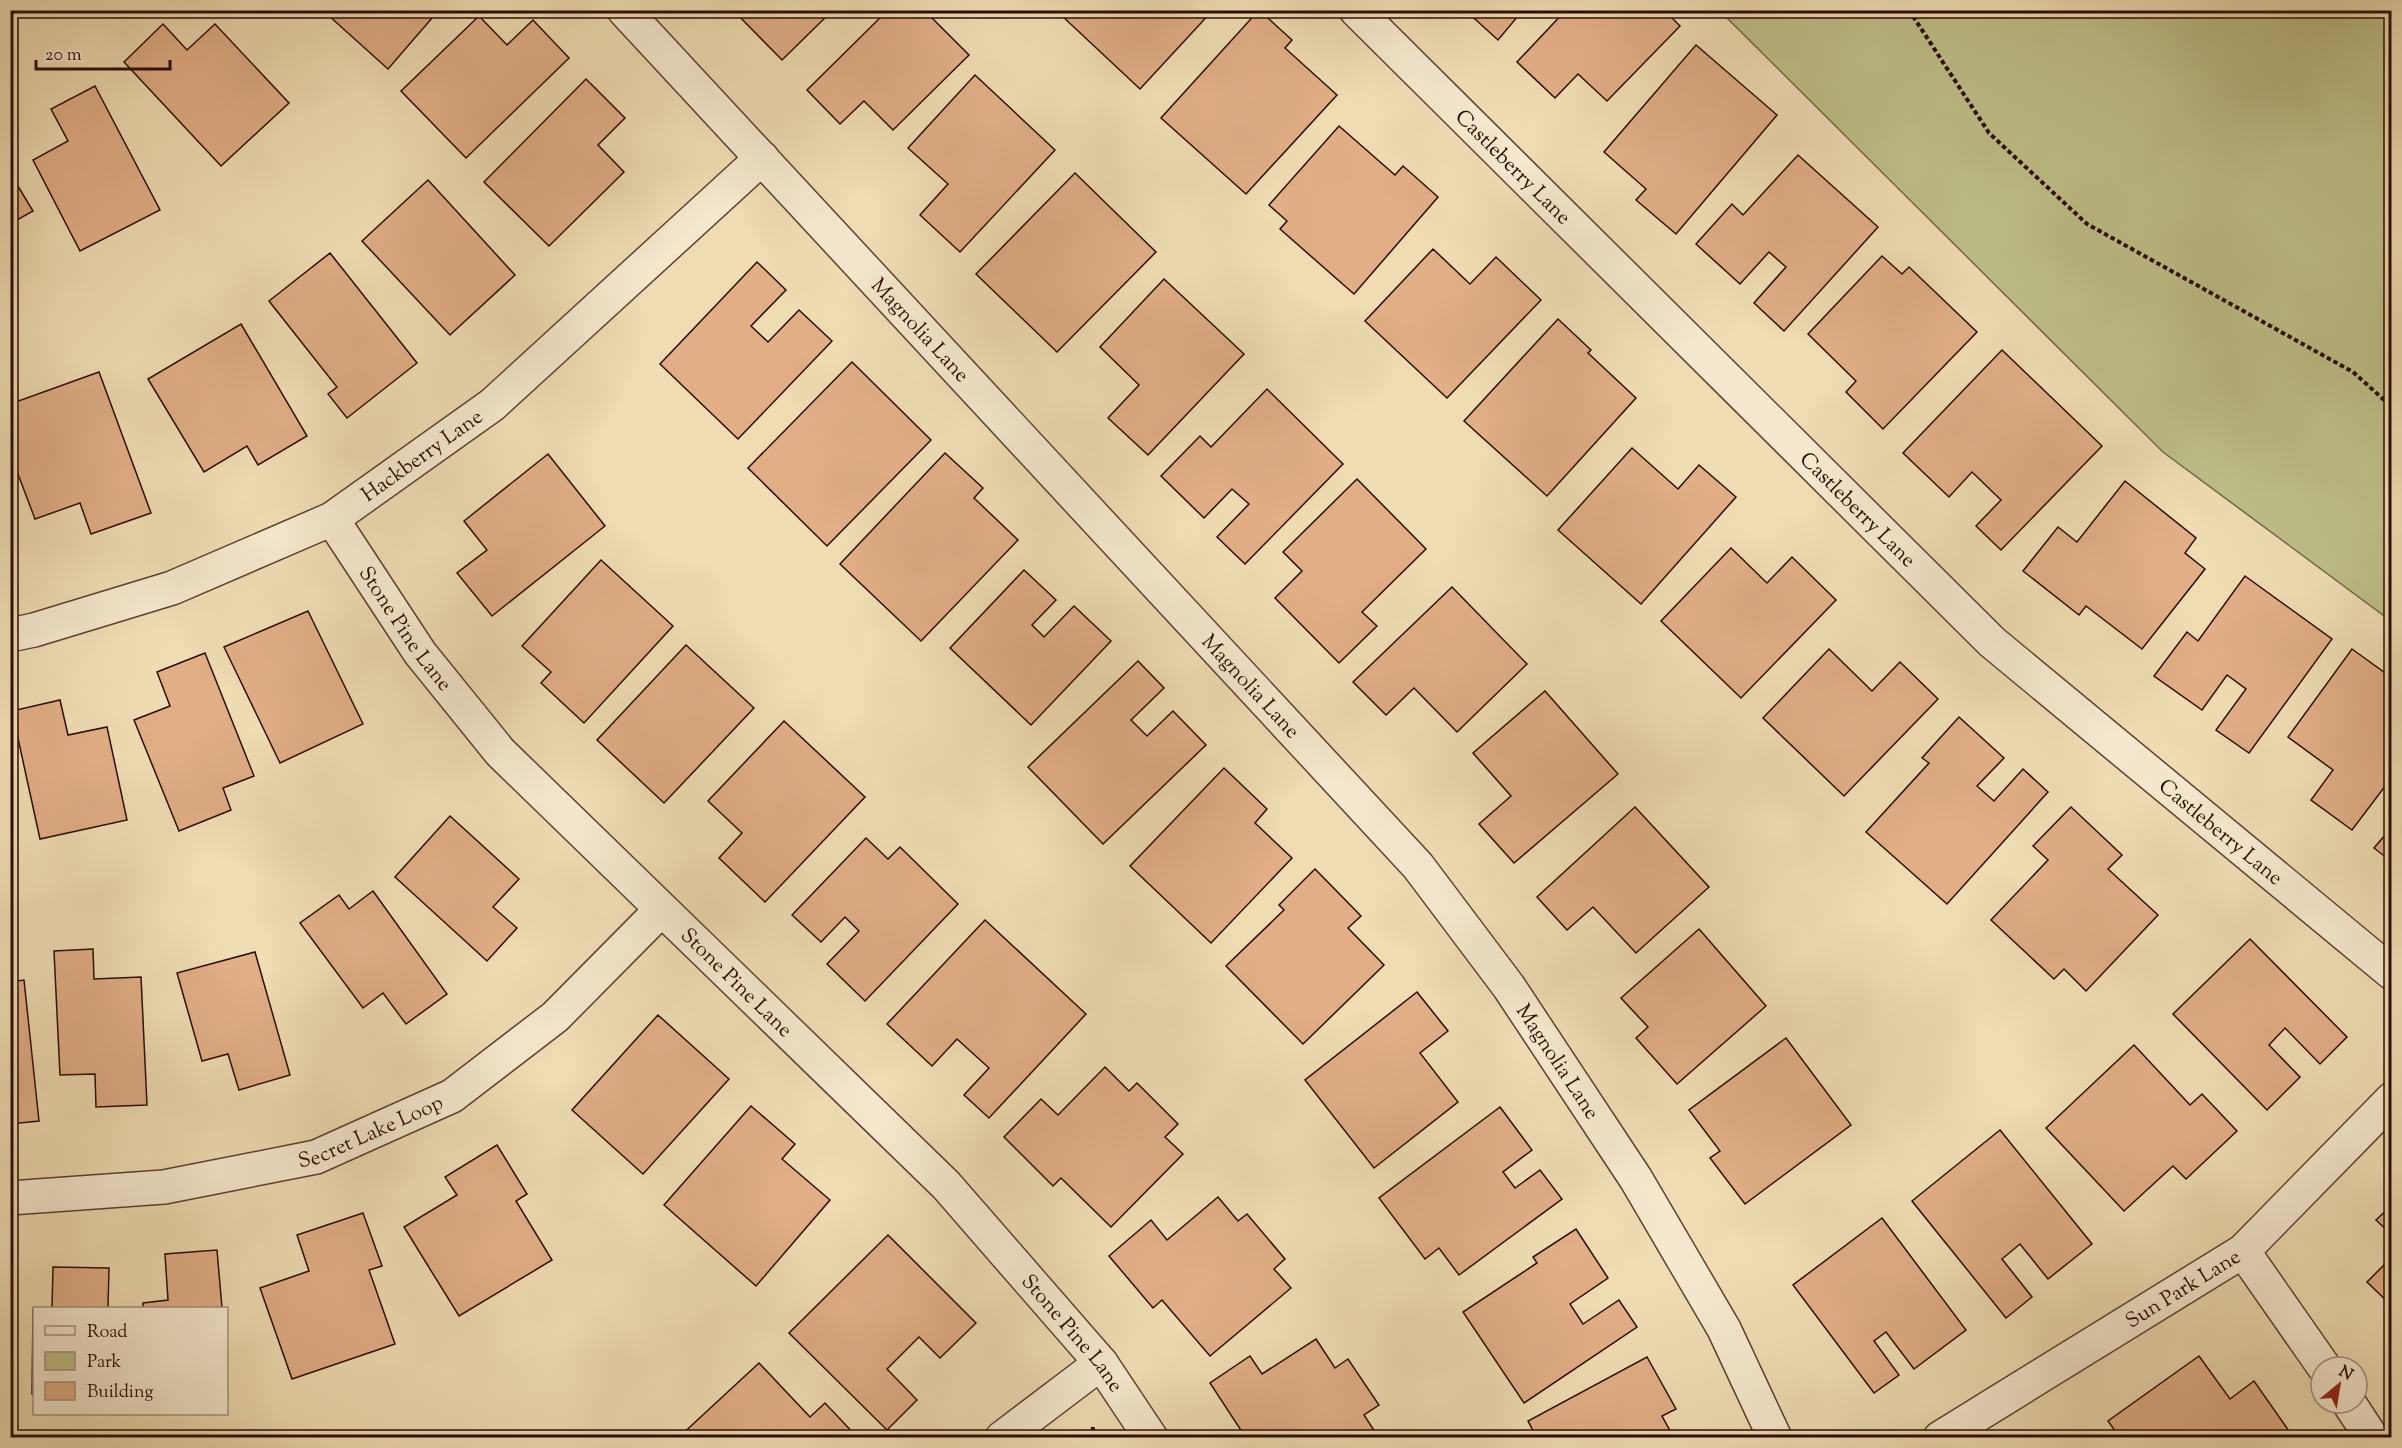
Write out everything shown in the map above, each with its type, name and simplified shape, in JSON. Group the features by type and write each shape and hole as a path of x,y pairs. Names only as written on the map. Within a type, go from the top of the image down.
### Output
{"street":[{"name":"Magnolia Lane","path":"624,10 1419,866 1509,987 1636,1179 1724,1329 1775,1437"},
{"name":"Castleberry Lane","path":"1356,10 1992,642 2391,973"},
{"name":"Hackberry Lane","path":"10,635 34,630 172,588 332,519 492,405 762,158"},
{"name":"Stone Pine Lane","path":"332,519 420,653 500,752 946,1185 1101,1363 1151,1437"},
{"name":"Secret Lake Loop","path":"10,1198 164,1187 316,1157 452,1096 555,1017 661,910"},
{"name":"Sun Park Lane","path":"1940,1437 2243,1251 2391,1099"},
{"path":"2243,1251 2316,1355"},
{"path":"1002,1437 1101,1363"},
{"path":"2357,1415 2372,1437"}],"path":[{"path":"1909,10 1989,133 2087,224 2353,372 2391,407"}],"green space":[{"path":"1720,11 2391,11 2391,621 2163,452"}],"building":[{"path":"332,10 439,10 388,69 328,15"},
{"path":"733,10 833,10 782,60"},
{"path":"888,10 924,10 969,55 893,130 864,101 840,124 807,90"},
{"path":"1065,10 1213,10 1140,89 1061,15"},
{"path":"1259,10 1292,40 1285,48 1337,95 1246,194 1161,118"},
{"path":"1465,10 1523,10 1498,40"},
{"path":"1566,10 1664,10 1680,26 1607,101 1578,74 1555,98 1517,62"},
{"path":"479,16 507,45 533,20 569,58 466,158 401,91"},
{"path":"163,24 187,50 215,24 289,103 221,166 124,62"},
{"path":"1696,45 1777,115 1676,234 1636,200 1646,189 1604,152"},
{"path":"975,75 1055,150 960,252 920,215 948,184 908,148"},
{"path":"586,79 625,118 598,145 624,172 549,246 484,182"},
{"path":"95,86 160,210 80,251 33,160 68,141 51,109"},
{"path":"1339,126 1395,175 1403,166 1438,197 1354,294 1280,229 1287,221 1269,205"},
{"path":"1798,155 1878,227 1784,331 1754,303 1786,267 1769,252 1740,284 1696,244 1732,204 1743,215"},
{"path":"10,173 33,211 10,224"},
{"path":"1075,173 1156,252 1057,352 976,274"},
{"path":"428,180 515,275 450,335 362,241"},
{"path":"1433,249 1470,284 1496,257 1541,300 1447,398 1365,321"},
{"path":"330,253 417,363 347,418 328,394 337,387 269,301"},
{"path":"1882,256 1902,274 1909,267 1977,332 1883,429 1846,392 1856,381 1808,334"},
{"path":"757,262 786,290 751,326 768,342 799,310 832,341 738,439 660,364"},
{"path":"1164,279 1244,354 1148,455 1108,418 1139,385 1100,347"},
{"path":"1558,319 1591,350 1588,353 1636,398 1547,496 1464,421"},
{"path":"241,324 307,436 258,465 247,446 204,472 148,379"},
{"path":"2002,350 2102,446 2001,550 1976,526 2001,500 1972,472 1949,497 1903,453"},
{"path":"852,362 931,440 827,546 748,468"},
{"path":"99,372 151,513 91,534 80,503 35,519 10,453 10,404"},
{"path":"1267,389 1343,464 1245,564 1217,537 1249,504 1232,489 1204,518 1161,476 1200,436 1211,447"},
{"path":"1632,448 1678,489 1699,465 1736,497 1641,604 1558,530"},
{"path":"945,453 983,488 974,498 1018,540 921,641 840,564"},
{"path":"548,454 605,526 492,616 457,573 487,550 464,521"},
{"path":"1357,479 1426,549 1362,612 1377,626 1339,663 1275,598 1302,571 1283,552"},
{"path":"2125,481 2196,538 2185,553 2205,569 2142,649 2086,606 2079,615 2023,571 2058,527 2077,542"},
{"path":"1731,548 1767,583 1792,557 1836,600 1741,698 1661,621"},
{"path":"601,560 673,626 584,723 541,683 551,672 522,646"},
{"path":"1024,570 1056,600 1032,625 1044,637 1074,606 1111,641 1031,725 950,648"},
{"path":"2245,576 2332,639 2249,753 2216,730 2246,689 2227,675 2202,710 2154,676 2187,632 2198,641"},
{"path":"1452,587 1527,664 1457,732 1414,688 1386,715 1353,682"},
{"path":"308,611 363,724 280,763 224,647"},
{"path":"686,645 754,708 664,803 597,740"},
{"path":"1829,649 1872,691 1900,662 1938,699 1844,796 1763,718"},
{"path":"2352,649 2392,678 2392,777 2352,830 2311,800 2333,770 2288,737"},
{"path":"205,653 254,776 223,788 231,810 179,831 134,720 170,706 157,672"},
{"path":"1138,661 1164,688 1131,720 1147,736 1173,711 1206,745 1103,844 1028,767"},
{"path":"1545,691 1618,774 1514,863 1479,824 1511,796 1473,753"},
{"path":"60,700 68,735 107,727 127,820 40,839 12,711"},
{"path":"1959,717 2004,758 1977,786 1994,801 2023,769 2048,792 1947,904 1866,832 1929,763 1922,758"},
{"path":"784,721 865,797 765,902 719,858 742,833 708,801"},
{"path":"1224,768 1267,809 1255,823 1292,858 1211,943 1130,866"},
{"path":"1635,807 1709,887 1636,953 1593,907 1567,930 1537,897"},
{"path":"2071,807 2122,855 2108,869 2158,915 2086,991 2064,969 2054,979 1991,920 2048,860 2033,846"},
{"path":"450,816 519,879 493,907 517,928 487,961 395,877"},
{"path":"2392,827 2392,862 2374,848"},
{"path":"866,838 888,859 900,847 958,904 865,1001 827,964 859,931 845,917 821,942 792,915"},
{"path":"1315,869 1361,916 1348,928 1384,965 1303,1044 1226,966 1284,910 1279,905"},
{"path":"373,891 447,994 406,1024 383,993 363,1008 300,923 339,895 349,909"},
{"path":"985,920 1086,1014 989,1118 964,1095 989,1068 957,1039 932,1066 887,1024"},
{"path":"1699,929 1766,1006 1677,1084 1636,1038 1648,1027 1621,998"},
{"path":"2250,939 2347,1037 2320,1064 2285,1028 2269,1045 2300,1077 2267,1110 2173,1014"},
{"path":"93,949 94,979 141,977 147,1105 96,1107 95,1074 60,1075 54,951"},
{"path":"255,952 290,1075 239,1090 228,1054 202,1061 177,973"},
{"path":"24,980 39,1121 10,1124 10,982"},
{"path":"1417,992 1448,1031 1420,1053 1458,1102 1374,1168 1305,1080"},
{"path":"658,1015 729,1079 643,1174 572,1110"},
{"path":"1786,1038 1851,1125 1745,1204 1710,1158 1720,1151 1689,1110"},
{"path":"2134,1045 2190,1105 2202,1094 2237,1131 2186,1179 2173,1166 2124,1211 2046,1128"},
{"path":"1105,1067 1129,1091 1137,1083 1178,1124 1165,1137 1183,1154 1111,1227 1061,1178 1053,1186 1004,1137 1041,1099 1058,1115"},
{"path":"751,1106 795,1144 782,1159 830,1200 756,1286 664,1205"},
{"path":"1500,1107 1532,1150 1503,1172 1515,1188 1540,1170 1562,1199 1459,1275 1439,1248 1425,1259 1379,1198"},
{"path":"2000,1130 2092,1244 2048,1279 2020,1244 2002,1259 2032,1297 2006,1318 1912,1201"},
{"path":"497,1145 527,1194 516,1201 552,1260 459,1316 404,1227 457,1195 445,1177"},
{"path":"1218,1197 1238,1221 1247,1214 1285,1259 1274,1269 1291,1288 1210,1356 1162,1300 1153,1308 1109,1256 1151,1220 1167,1240"},
{"path":"2392,1205 2392,1235 2376,1220"},
{"path":"363,1213 382,1266 369,1270 395,1344 292,1379 260,1288 309,1271 297,1235"},
{"path":"1882,1218 1966,1330 1914,1369 1886,1332 1874,1341 1899,1375 1874,1393 1793,1285"},
{"path":"1576,1229 1608,1278 1570,1304 1583,1324 1619,1300 1637,1327 1524,1403 1463,1312 1537,1263 1533,1257"},
{"path":"888,1235 976,1323 940,1358 919,1337 887,1369 917,1400 887,1430 789,1333"},
{"path":"217,1250 222,1307 143,1307 143,1303 168,1300 165,1254"},
{"path":"2392,1257 2392,1306 2367,1282"},
{"path":"53,1267 109,1268 108,1307 52,1307"},
{"path":"33,1309 33,1394 32,1394"},
{"path":"1316,1339 1335,1368 1348,1359 1379,1405 1364,1415 1379,1438 1246,1438 1210,1383 1250,1356 1262,1374"},
{"path":"2199,1356 2230,1399 2254,1381 2289,1431 2280,1438 2120,1438 2108,1421"},
{"path":"1647,1357 1676,1409 1662,1416 1674,1438 1537,1438 1528,1421"},
{"path":"759,1363 810,1417 825,1403 858,1438 678,1438"}]}
